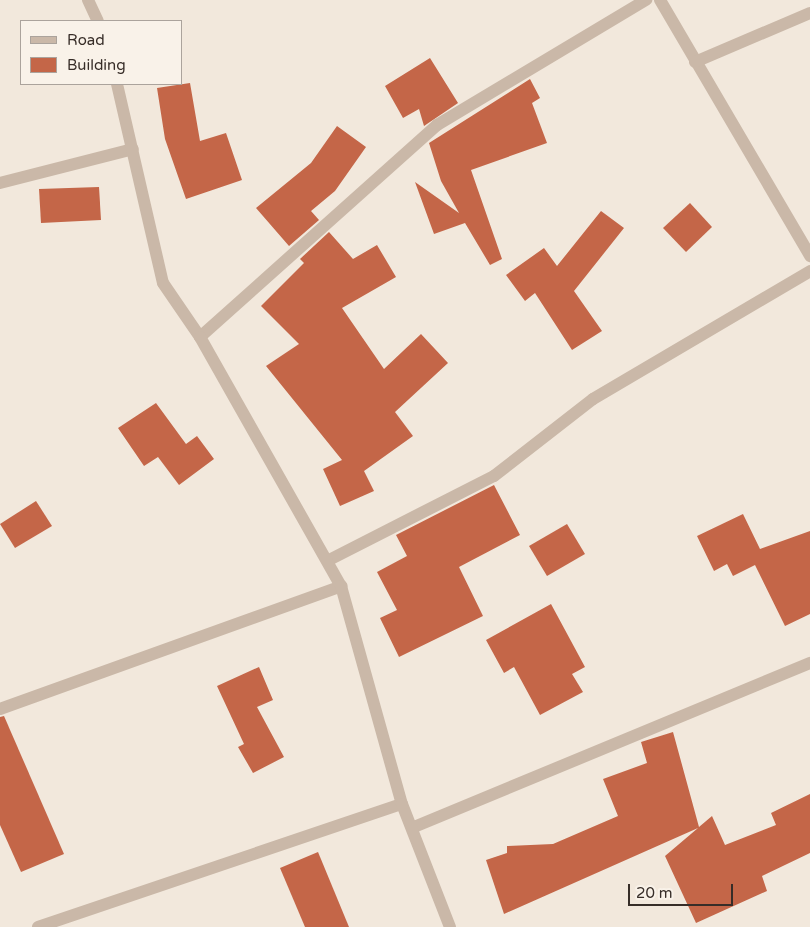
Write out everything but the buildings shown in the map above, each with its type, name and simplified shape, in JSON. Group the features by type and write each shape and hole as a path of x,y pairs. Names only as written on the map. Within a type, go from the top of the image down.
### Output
{"street":[{"path":"88,0 98,20"},
{"path":"200,337 437,124 646,0"},
{"path":"660,0 810,256"},
{"path":"695,62 810,13"},
{"path":"117,85 163,283 200,337 329,560 342,586 402,804 414,827 450,927"},
{"path":"0,182 133,149"},
{"path":"329,560 494,476 593,399 810,271"},
{"path":"0,709 342,586"},
{"path":"414,827 810,663"},
{"path":"38,927 402,804"}]}
